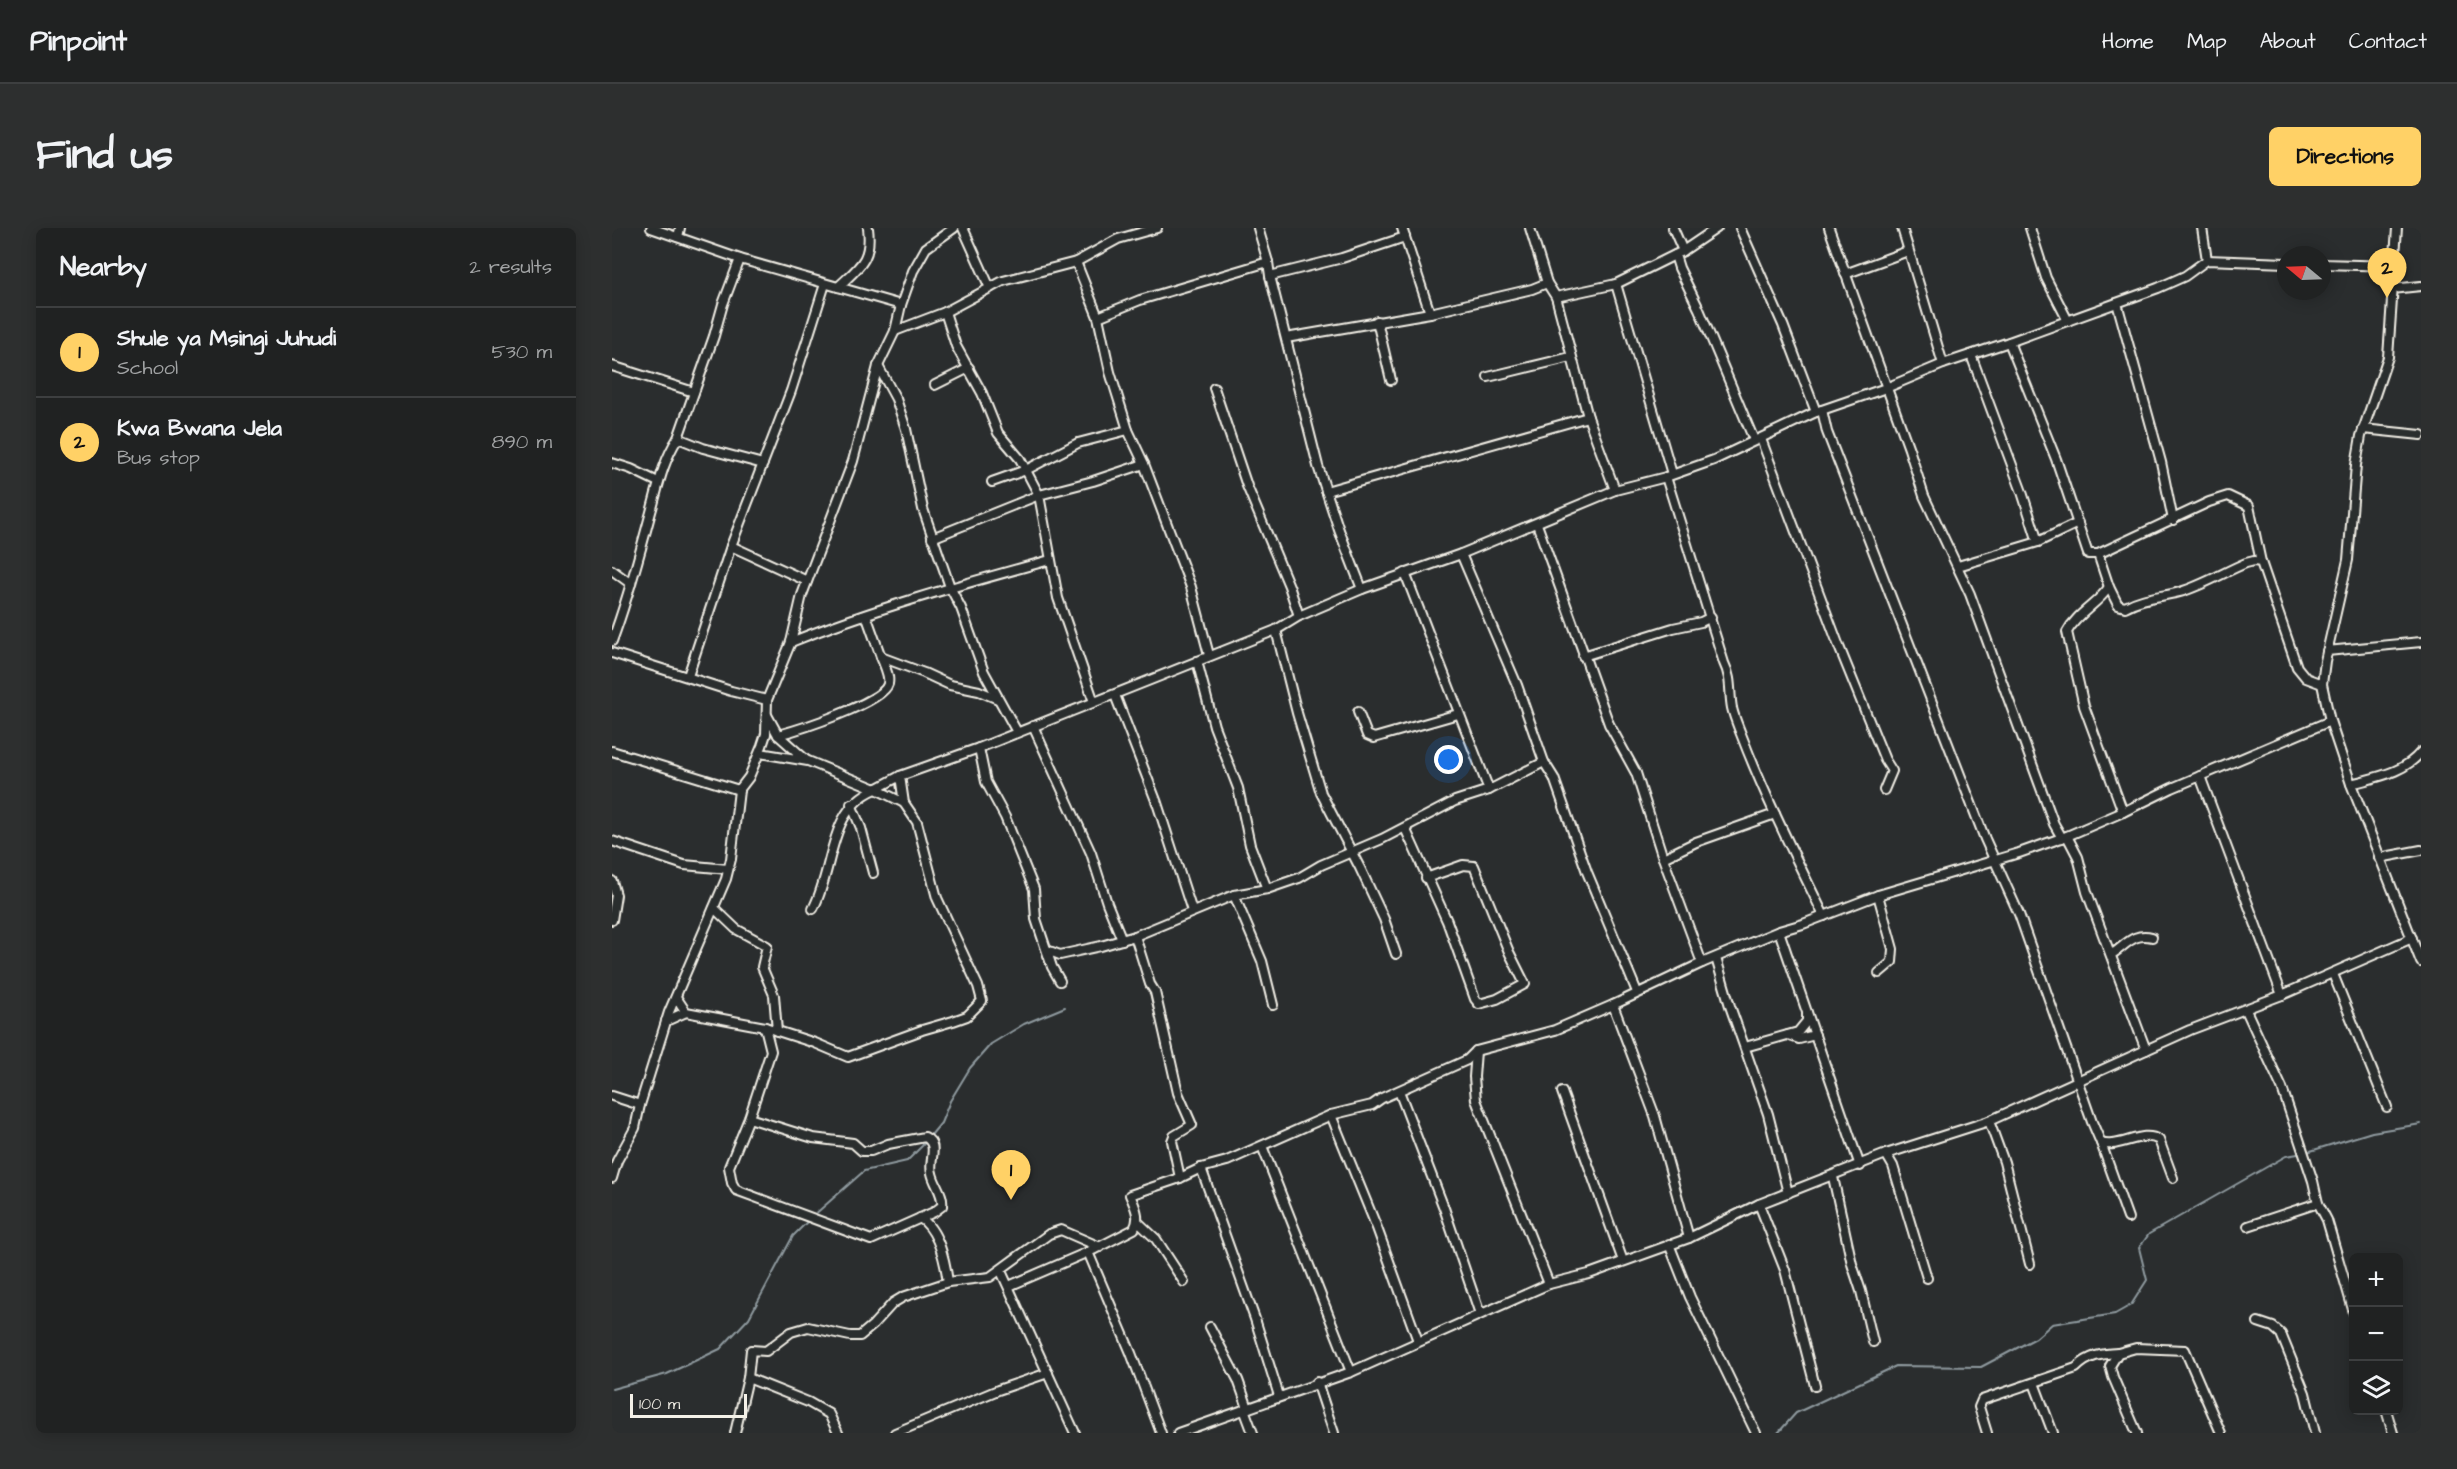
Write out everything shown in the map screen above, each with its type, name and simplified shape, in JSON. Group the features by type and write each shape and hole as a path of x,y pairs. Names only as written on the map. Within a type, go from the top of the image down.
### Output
{"street":[{"path":"651,228 740,259 901,305"},
{"path":"678,237 680,228"},
{"path":"838,287 865,261 870,250 868,228"},
{"path":"612,1178 617,1161 632,1136 666,1021 728,869 739,790 760,753 766,734 767,699 791,642 807,581 853,461 878,366 895,331 901,305 922,254 926,248 954,228"},
{"path":"963,228 990,288"},
{"path":"895,331 945,312 990,288 1017,277 1076,262 1118,239 1157,228"},
{"path":"1258,228 1326,491 1362,589"},
{"path":"1402,228 1430,312"},
{"path":"1530,228 1547,283 1556,297 1588,417 1615,490"},
{"path":"1673,228 1679,253 1679,268 1757,440 1885,760 1892,771 1884,790"},
{"path":"1556,297 1616,284 1679,253 1717,228"},
{"path":"1740,228 1819,411 1994,860 2019,914 2128,1218"},
{"path":"1829,228 1924,496 1958,566 2054,825 2078,856 2087,892 2146,1050"},
{"path":"1902,228 1943,364"},
{"path":"2030,228 2046,278 2068,321"},
{"path":"2202,228 2207,260"},
{"path":"2397,228 2388,357 2363,429 2356,465 2348,560 2327,651 2322,684 2330,721 2351,784 2379,858 2416,943 2421,962"},
{"path":"1270,276 1342,258 1405,237"},
{"path":"1845,274 1908,251"},
{"path":"612,641 631,584 658,482 670,450 678,438 740,259"},
{"path":"813,909 842,819 851,804 860,796 900,776 979,748 1276,630 1299,616 1362,589 1461,554 1615,490 1669,476 1714,460 1819,411 2173,282 2207,260 2277,263"},
{"path":"1076,262 1098,317 1110,372 1128,430 1144,464 1191,587 1209,655"},
{"path":"1098,317 1140,300 1268,262"},
{"path":"2331,264 2393,266"},
{"path":"1286,338 1430,312 1532,289 1547,283"},
{"path":"688,676 731,546 791,391 825,284"},
{"path":"1616,284 1693,567 1724,663 1729,672 1732,708 1774,814 1824,916"},
{"path":"2392,289 2421,286"},
{"path":"2117,303 2161,462 2174,520"},
{"path":"945,312 956,346 969,368 998,433 1020,459 1039,495 1058,598 1094,702"},
{"path":"1377,321 1391,380"},
{"path":"2009,342 2056,459 2088,554 2098,555 2223,497 2234,498 2247,504 2255,527 2261,562 2297,667 2306,678 2322,684"},
{"path":"1971,355 2038,542"},
{"path":"1488,377 1571,357"},
{"path":"612,366 694,392"},
{"path":"878,366 896,399 906,429 923,509 950,587 961,608 984,672 1017,732"},
{"path":"935,385 969,368"},
{"path":"1214,388 1247,486 1289,586 1299,616"},
{"path":"1326,491 1588,417"},
{"path":"2363,429 2421,435"},
{"path":"992,483 1026,470 1078,443 1128,430"},
{"path":"678,438 702,448 763,464"},
{"path":"612,463 658,482"},
{"path":"932,538 1039,495 1093,481 1144,464"},
{"path":"1958,566 2038,542 2078,523"},
{"path":"1537,524 1609,724 1636,773 1663,858 1702,963"},
{"path":"731,546 807,581"},
{"path":"1461,554 1517,685 1544,762 1554,778 1587,872 1637,992"},
{"path":"2098,555 2118,605 2125,607 2137,600 2179,592 2196,586 2246,563 2261,562"},
{"path":"791,642 950,587 1050,560"},
{"path":"612,570 631,584"},
{"path":"1405,573 1489,790"},
{"path":"2109,587 2073,621 2067,632 2084,706 2123,813"},
{"path":"778,735 846,713 883,692 888,684 888,673 866,615"},
{"path":"1583,656 1673,628 1701,622 1711,617"},
{"path":"1276,630 1296,713 1321,793 1384,919 1396,954"},
{"path":"2327,651 2421,642"},
{"path":"612,653 731,691 767,699"},
{"path":"881,657 950,685 979,691 998,699"},
{"path":"1197,660 1214,726 1238,788 1250,845 1267,889"},
{"path":"1115,694 1157,803 1192,911"},
{"path":"1358,712 1367,735 1374,738 1458,714"},
{"path":"766,714 778,735 808,761"},
{"path":"1184,1282 1156,1239 1138,1222 1130,1196 1201,1168 1227,1161 1331,1115 1372,1105 1382,1098 1467,1060 1476,1051 1556,1030 1702,963 1779,931 1878,895 2065,837 2330,721"},
{"path":"1033,726 1091,853 1122,940"},
{"path":"979,748 986,782 1005,817 1034,890 1036,919 1052,967 1060,981"},
{"path":"612,751 739,790"},
{"path":"2351,784 2409,765 2421,752"},
{"path":"760,753 808,761 904,802"},
{"path":"1047,950 1060,955 1122,940 1234,895 1267,889 1299,878 1321,865 1405,828 1455,801 1489,790 1544,762"},
{"path":"666,1021 686,1012 765,1027 815,1043 848,1057 960,1018 974,1010 982,1001 974,977 937,898 917,822 904,802 900,776"},
{"path":"2200,776 2282,995"},
{"path":"851,804 861,828 873,873"},
{"path":"1663,858 1696,842 1774,814"},
{"path":"1405,828 1426,878 1447,921 1475,999 1479,1004 1487,1003 1525,984 1509,952 1474,866 1463,866 1426,878"},
{"path":"612,841 684,864 728,869"},
{"path":"2379,858 2421,850"},
{"path":"612,882 615,887 616,904 612,921"},
{"path":"1234,895 1262,961 1274,1005"},
{"path":"1878,895 1893,949 1890,965 1879,973"},
{"path":"714,908 736,928 767,946 762,968 774,995 777,1031"},
{"path":"1779,931 1860,1166"},
{"path":"2112,954 2137,936 2143,934 2152,937"},
{"path":"1135,936 1149,984 1155,992 1178,1093 1192,1125 1174,1136 1172,1140 1180,1178"},
{"path":"1178,1433 1317,1382 1351,1372 1549,1284 1589,1274 1689,1238 1759,1204 1887,1154 1989,1121 2190,1030 2416,943"},
{"path":"1716,958 1768,1114 1788,1193"},
{"path":"2333,974 2387,1107"},
{"path":"676,997 686,1012"},
{"path":"1613,1005 1656,1116 1689,1238"},
{"path":"2246,1010 2282,1088 2313,1181 2318,1203 2327,1220 2352,1307"},
{"path":"1745,1047 1800,1030 1807,1021 1808,1013"},
{"path":"749,1118 813,1138 853,1143 862,1151 871,1151 888,1144 922,1136 929,1138 933,1152 932,1173 943,1202 934,1212 871,1240 736,1190 729,1167 749,1118 771,1051 765,1027"},
{"path":"1786,1035 1800,1039 1815,1035"},
{"path":"1476,1051 1474,1077 1476,1100 1549,1284"},
{"path":"1399,1091 1444,1208 1480,1314"},
{"path":"1562,1092 1623,1261"},
{"path":"612,1096 640,1104"},
{"path":"1331,1115 1377,1228 1418,1341"},
{"path":"1989,1121 2004,1162 2030,1264"},
{"path":"2101,1143 2116,1145 2148,1136 2154,1137 2159,1140 2174,1178"},
{"path":"1262,1146 1351,1372"},
{"path":"1887,1154 1896,1174 1927,1278"},
{"path":"1201,1168 1255,1319 1279,1396"},
{"path":"1833,1177 1852,1264 1861,1290 1873,1342"},
{"path":"2248,1226 2318,1203"},
{"path":"1759,1204 1785,1270 1815,1386"},
{"path":"931,1227 934,1212"},
{"path":"920,1218 931,1227 946,1262 948,1282"},
{"path":"1009,1286 1125,1235 1138,1222"},
{"path":"735,1433 748,1378 751,1350 766,1351 791,1332 808,1327 860,1336 893,1303 903,1297 948,1282 990,1277 1049,1234 1061,1230 1100,1247"},
{"path":"1669,1244 1690,1297 1756,1433"},
{"path":"1088,1252 1131,1353 1161,1433"},
{"path":"1001,1270 1075,1433"},
{"path":"2258,1322 2273,1327 2281,1334 2305,1393 2315,1433"},
{"path":"1210,1327 1238,1380 1252,1433"},
{"path":"1987,1433 1979,1407 1982,1400 2076,1368 2086,1358 2094,1355 2118,1353 2136,1348 2185,1350 2221,1433"},
{"path":"2118,1353 2110,1366 2137,1433"},
{"path":"895,1433 998,1389 1048,1373"},
{"path":"748,1378 808,1402 829,1414 838,1433"},
{"path":"1317,1382 1334,1433"},
{"path":"2034,1383 2053,1433"},
{"path":"2387,1415 2393,1433"}],"waterway":[{"path":"813,1216 864,1171 907,1161 941,1123 950,1101 970,1068 991,1044 1024,1024 1065,1007"},
{"path":"1778,1433 1796,1413 1896,1366 1981,1367 2036,1338 2052,1324 2115,1314 2131,1305 2147,1280 2139,1248 2149,1234 2286,1156 2304,1153 2372,1132 2421,1124"},
{"path":"612,1389 667,1374 720,1349 749,1318 793,1236 809,1220"}],"place":[{"name":"Kwa Bwana Jela","path":"2387,298"},
{"name":"Shule ya Msingi Juhudi","path":"1011,1200"}]}
